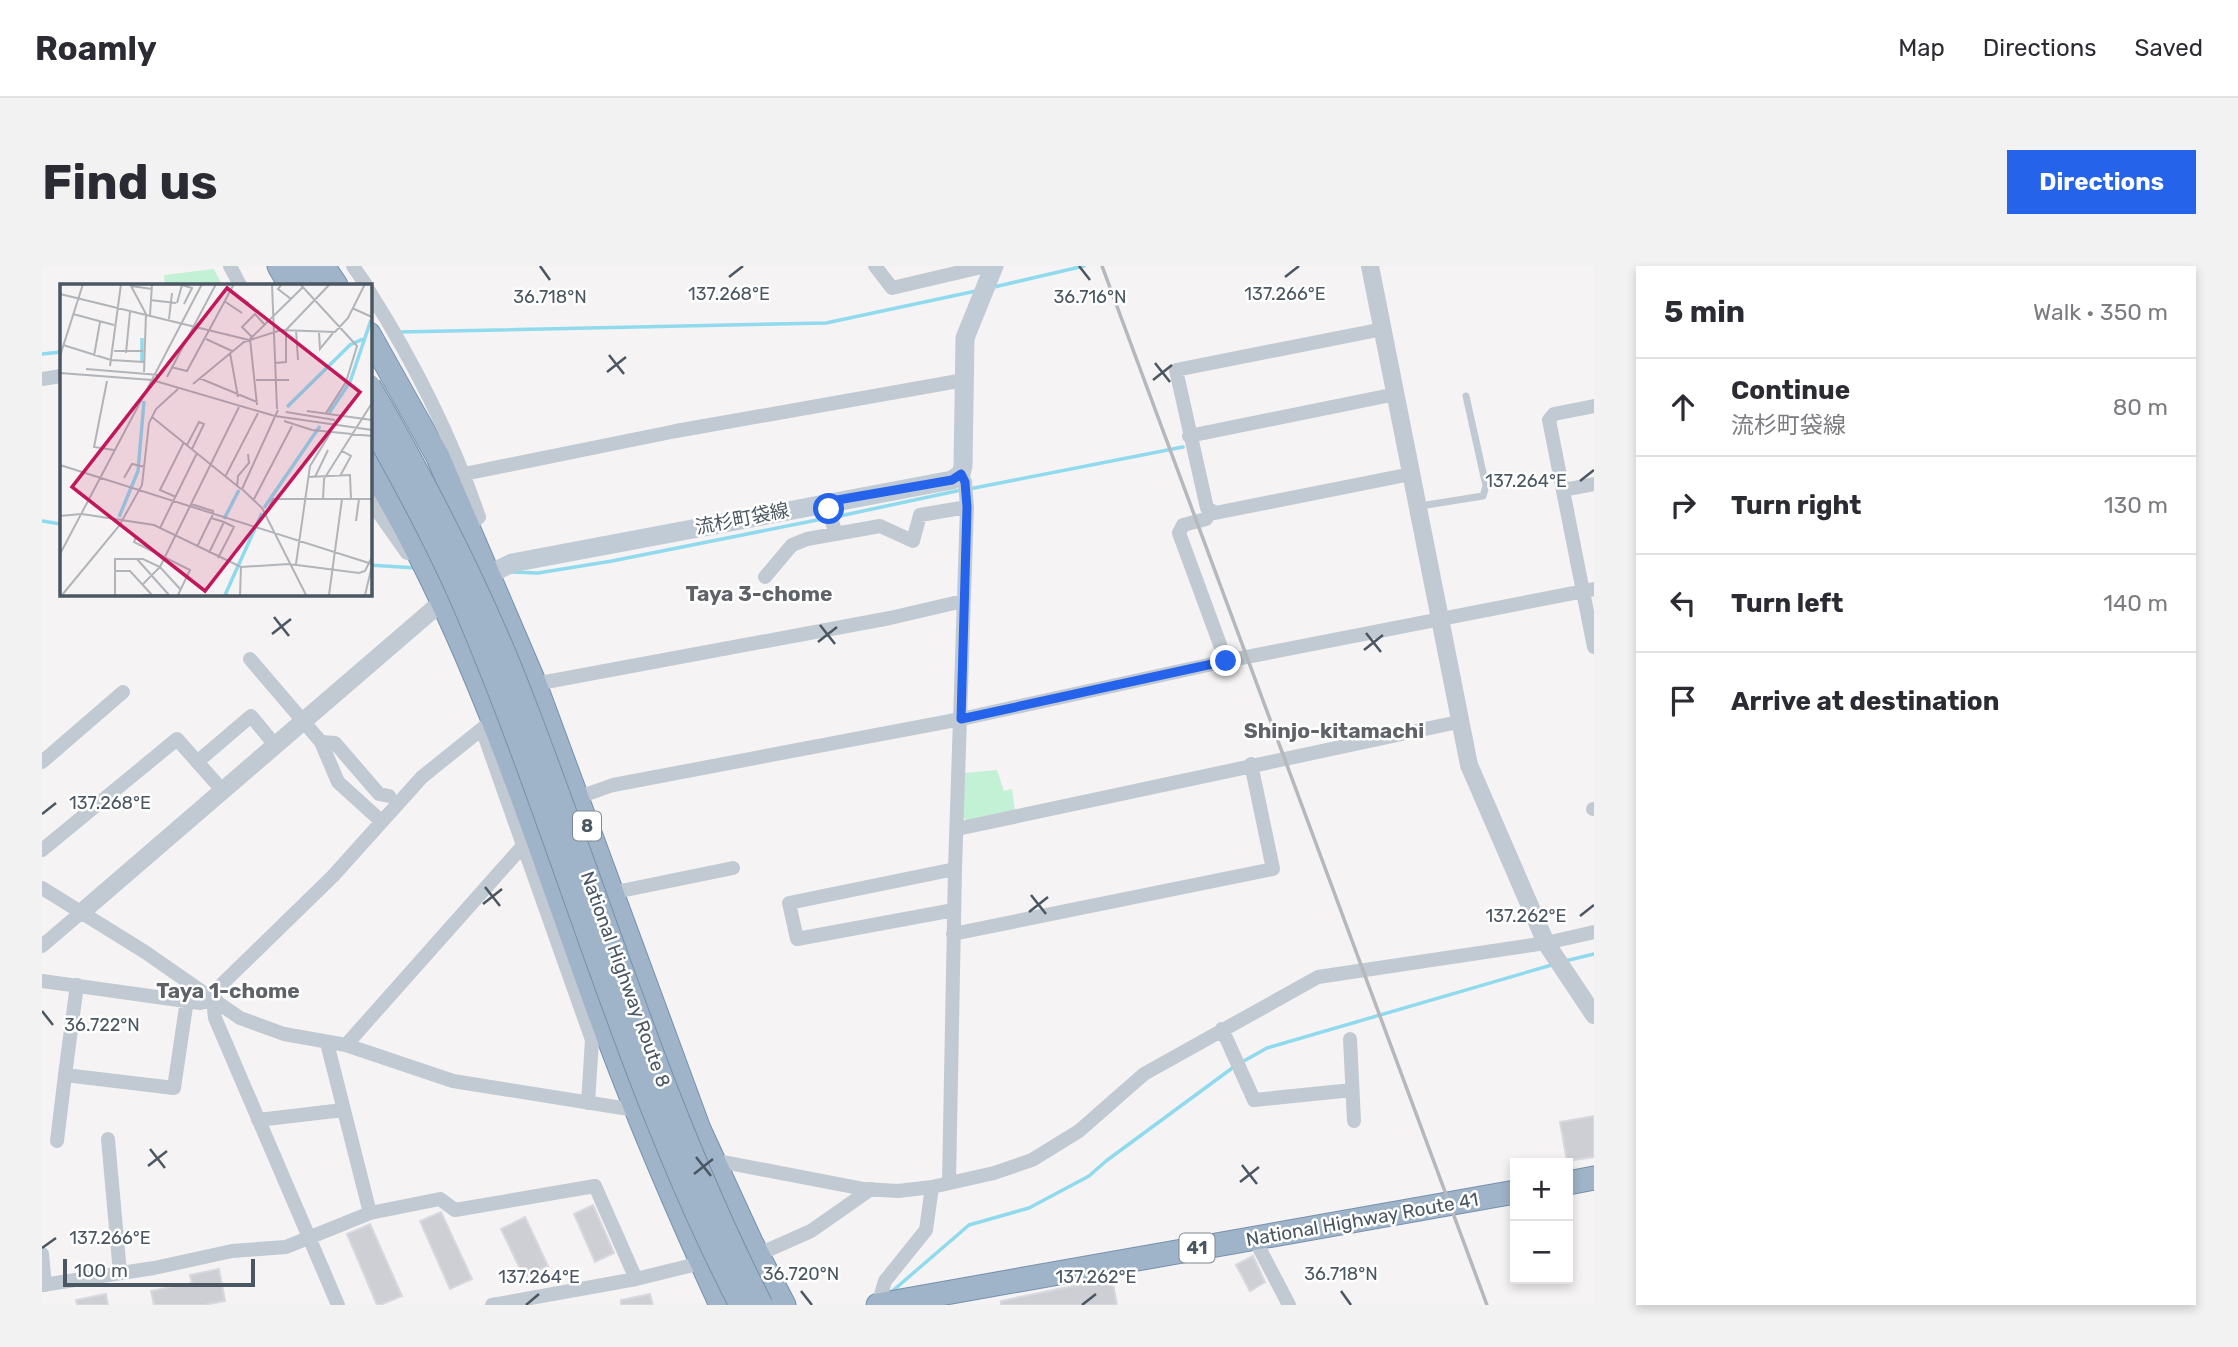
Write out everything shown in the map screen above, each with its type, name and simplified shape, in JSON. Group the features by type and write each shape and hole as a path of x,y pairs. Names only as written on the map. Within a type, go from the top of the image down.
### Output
{"highway":[{"path":"262,266 271,284"},
{"path":"279,266 289,284"},
{"path":"299,266 309,284"},
{"path":"323,266 335,284"},
{"name":"8","path":"375,343 438,457 535,684 713,1160 783,1305"},
{"name":"National Highway Route 8","path":"371,389 424,482 478,591 517,685 703,1182 761,1305"},
{"name":"National Highway Route 8","path":"371,423 412,496 466,608 500,693 645,1088 689,1197 741,1305"},
{"path":"371,467 422,554 444,600 528,839 635,1110 721,1305"},
{"path":"1573,1182 1594,1178"},
{"name":"National Highway Route 41","path":"882,1304 1510,1193"}],"main road":[{"path":"961,474 965,338 989,269"},
{"name":"流杉町袋線","path":"444,600 512,563 827,506 952,480 961,474"}],"street":[{"path":"230,266 239,284"},
{"path":"353,266 365,284"},
{"path":"875,266 892,288 989,269"},
{"path":"1370,266 1458,722 1469,765 1546,943 1594,1015"},
{"path":"371,294 408,357 464,474 480,517 468,528"},
{"path":"1383,329 1177,370 1189,436 1207,508 1215,513 1411,474"},
{"path":"42,379 60,376"},
{"path":"464,474 676,430 964,380"},
{"path":"1189,436 1396,394"},
{"path":"1594,406 1554,414 1549,420 1563,491 1588,590 1594,647"},
{"path":"949,1182 954,869 967,507 965,482 961,474"},
{"path":"1563,491 1594,485"},
{"path":"371,502 407,553 422,554"},
{"path":"827,506 835,530"},
{"path":"765,577 792,545 807,539 835,530 880,526 913,541 919,515 967,507"},
{"path":"1211,511 1206,519 1183,525 1179,533 1226,661"},
{"path":"576,798 613,785 961,719 1226,661 1588,590"},
{"path":"42,946 444,600"},
{"path":"535,684 890,618 963,601"},
{"path":"250,659 321,742 338,782 380,821"},
{"path":"42,762 123,692"},
{"path":"197,762 250,716 275,745"},
{"path":"957,829 1251,764 1458,722"},
{"path":"338,1305 215,1018 213,999 219,987 334,877 380,821 422,777 487,724"},
{"path":"42,850 177,739 223,791"},
{"path":"321,742 335,743 379,794 389,796"},
{"path":"953,934 1273,869 1251,764"},
{"path":"346,1045 528,839"},
{"path":"528,839 592,1040 588,1103"},
{"path":"611,892 733,869"},
{"path":"954,869 789,903 797,939 954,910"},
{"path":"42,888 83,911 240,1018 284,1034 346,1045 453,1081 635,1110"},
{"path":"713,1160 871,1189 932,1188 994,1173 1032,1160 1079,1131 1144,1074 1318,977 1546,943 1594,932"},
{"path":"42,981 200,1003 213,999"},
{"path":"57,1141 77,985"},
{"path":"65,1075 174,1088 187,1000"},
{"path":"1222,1029 1254,1100 1352,1090"},
{"path":"1350,1039 1354,1121"},
{"path":"327,1043 370,1213"},
{"path":"258,1120 343,1110"},
{"path":"108,1139 120,1273"},
{"path":"42,1254 43,1285 232,1251 285,1247 370,1213 440,1199 455,1210 595,1186 636,1279"},
{"path":"882,1304 885,1281 926,1230 932,1188"},
{"path":"757,1255 811,1231 871,1189"},
{"path":"1254,1238 1289,1305"},
{"path":"492,1305 636,1279 701,1263"}],"lane":[{"path":"1417,506 1483,496 1486,486 1466,396"}],"green space":[{"path":"214,269 222,284 165,284 164,275"},
{"path":"997,770 1004,791 1012,789 1015,812 970,824 963,817 965,773"}],"building":[{"path":"1594,1116 1594,1157 1573,1160 1566,1158 1560,1122"},
{"path":"593,1205 614,1253 595,1262 574,1214"},
{"path":"441,1212 472,1279 450,1289 420,1221"},
{"path":"525,1217 548,1266 524,1277 501,1229"},
{"path":"370,1224 402,1296 380,1305 377,1305 347,1234"},
{"path":"1253,1256 1265,1282 1250,1291 1236,1265"},
{"path":"219,1269 225,1301 204,1305 154,1305 151,1291 192,1283 190,1275"},
{"path":"1112,1278 1117,1305 1001,1305 1001,1301"},
{"path":"106,1294 108,1305 77,1305 76,1300"},
{"path":"650,1294 653,1305 621,1305 621,1300"}],"waterway":[{"path":"994,287 1084,266"},
{"path":"399,332 826,323 976,291"},
{"path":"42,354 60,352"},
{"path":"969,489 1183,447"},
{"path":"835,517 961,490"},
{"path":"511,572 538,573 612,561 827,518"},
{"path":"42,521 60,524"},
{"path":"371,565 416,568"},
{"path":"1565,961 1594,954"},
{"path":"1242,1062 1267,1048 1555,964"},
{"path":"889,1294 969,1225 1029,1208 1089,1176 1235,1066"}],"railway":[{"path":"1102,266 1487,1305"}],"district":[{"name":"Taya 3-chome","path":"759,594"},
{"name":"Shinjo-kitamachi","path":"1334,731"},
{"name":"Taya 1-chome","path":"228,991"}],"route":[{"path":"829,509 826,502 952,480 961,474 965,482 967,507 961,719 1226,661"}]}
